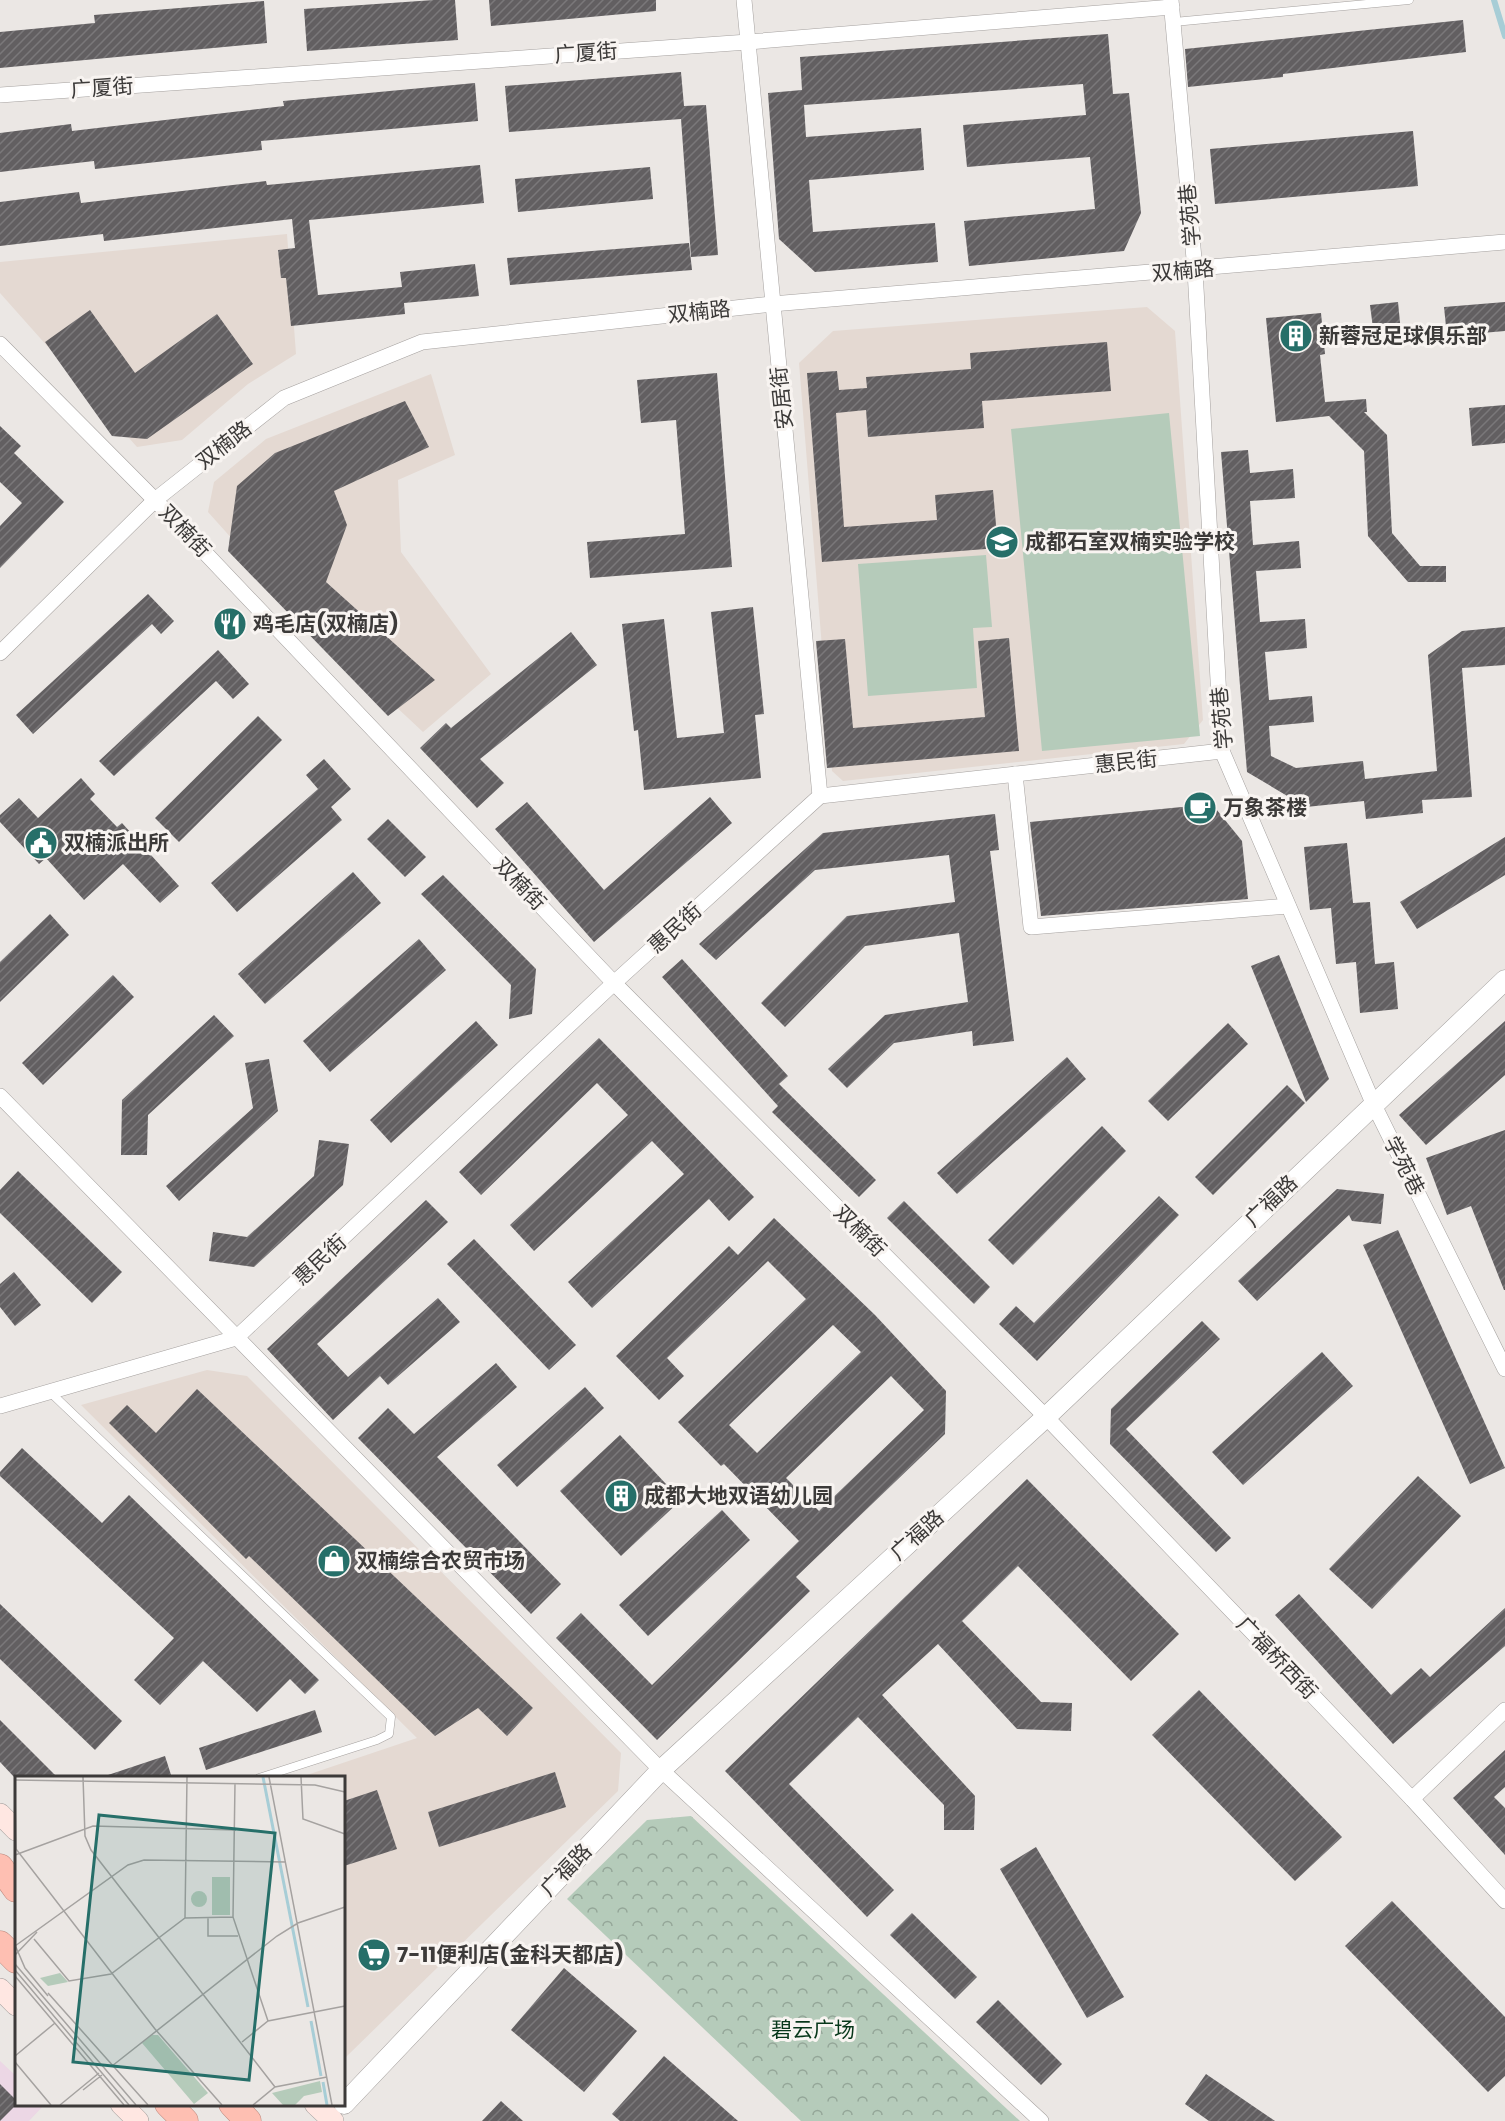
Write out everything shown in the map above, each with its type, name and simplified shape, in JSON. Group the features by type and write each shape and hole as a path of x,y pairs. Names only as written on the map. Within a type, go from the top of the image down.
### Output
{"highway":[{"path":"0,1867 15,1888"},
{"path":"0,1874 15,1888"},
{"path":"0,1944 15,1959"},
{"path":"170,2106 185,2121"},
{"path":"234,2106 248,2121"}],"main road":[{"path":"0,1814 15,1829"},
{"path":"0,1989 15,2004"},
{"path":"123,2106 138,2121"}],"street":[{"name":"安居街","path":"744,0 820,796"},
{"name":"广厦街","path":"0,95 1172,10"},
{"name":"学苑巷","path":"1172,10 1195,270 1222,751 1373,1103 1505,1369"},
{"name":"双楠路","path":"0,653 155,500 284,398 422,342 772,304 1505,242"},
{"name":"双楠街","path":"0,344 155,500 614,983 1046,1417"},
{"name":"惠民街","path":"236,1338 614,983 820,796 1222,751"},
{"path":"1015,774 1031,927 1288,906"},
{"name":"广福路","path":"345,2099 661,1770 1046,1417 1373,1103 1505,980"},
{"path":"0,1096 661,1770 1041,2121"},
{"path":"0,1406 236,1338"},
{"name":"广福桥西街","path":"1046,1417 1412,1799 1505,1901"},
{"path":"1412,1799 1505,1710"}],"lane":[{"path":"1172,10 1409,0"},
{"path":"50,1392 391,1717 389,1734 266,1776"}],"shaded area":[{"path":"287,234 296,354 248,384 182,440 137,447 0,293 0,262"},
{"name":"成都石室双楠实验学校","path":"1147,307 1175,331 1203,720 1184,744 843,781 832,771 799,363 833,331"},
{"path":"431,374 455,455 398,480 401,552 491,674 423,732 313,629 208,512 214,482 266,439"},
{"path":"207,1370 247,1376 621,1753 618,1791 346,2057 345,1776 304,1776 417,1738 81,1405"},
{"path":"0,2061 15,2075 15,2106 43,2106 29,2121 0,2121"}],"green space":[{"path":"1169,413 1200,736 1042,751 1011,429"},
{"path":"986,555 992,627 973,628 977,688 868,696 858,564"},
{"name":"碧云广场","path":"691,1816 1020,2121 801,2121 567,1899 647,1820"}],"building":[{"path":"455,0 458,40 307,51 304,9"},
{"path":"489,0 656,0 656,11 491,26"},
{"path":"264,1 267,43 0,68 0,32 95,23 94,15"},
{"path":"1463,20 1466,52 1283,74 1283,77 1188,87 1185,49"},
{"path":"1108,34 1113,94 1129,93 1141,213 1124,251 969,266 964,221 1095,209 1090,157 967,167 963,125 1086,115 1083,84 804,105 806,137 921,128 924,170 809,180 813,232 935,223 938,262 815,272 779,239 768,93 802,90 800,57"},
{"path":"681,72 684,106 706,105 718,255 691,257 681,119 509,132 505,86"},
{"path":"475,83 478,121 261,141 262,150 95,169 94,161 0,172 0,133 71,124 72,131 284,106 283,101"},
{"path":"1413,131 1418,186 1215,204 1210,149"},
{"path":"480,165 484,203 309,220 318,295 402,287 400,272 475,264 479,296 404,303 405,314 291,326 286,278 281,278 278,250 295,248 292,219 104,241 103,234 0,246 0,202 79,192 81,203 266,181 267,185"},
{"path":"650,167 653,199 518,212 515,179"},
{"path":"689,243 692,270 510,285 507,258"},
{"path":"1398,302 1401,333 1374,336 1370,305"},
{"path":"1505,302 1505,331 1447,336 1444,307"},
{"path":"90,310 135,373 217,314 253,364 147,439 112,436 45,342"},
{"path":"1321,313 1325,354 1320,355 1325,402 1366,399 1367,412 1364,412 1387,435 1392,533 1420,566 1446,566 1446,582 1408,582 1368,536 1364,451 1329,416 1276,422 1266,318"},
{"path":"1107,342 1111,391 982,401 984,428 868,437 866,410 836,413 844,527 937,520 935,495 993,490 998,548 822,562 807,373 837,371 839,390 867,388 866,377 971,369 970,353"},
{"path":"717,373 732,567 590,578 587,542 685,534 676,420 641,423 637,380"},
{"path":"405,401 429,447 334,491 347,525 326,582 435,680 388,716 228,551 237,486 275,453"},
{"path":"1505,405 1505,443 1472,446 1469,408"},
{"path":"0,426 21,446 14,453 64,502 0,568 0,526 22,503 0,482"},
{"path":"1248,450 1250,473 1293,469 1295,498 1250,501 1253,545 1299,541 1301,568 1256,571 1260,622 1305,619 1307,648 1265,652 1269,700 1312,696 1314,722 1269,726 1271,756 1296,768 1363,761 1365,779 1437,771 1428,655 1462,631 1505,627 1505,665 1462,668 1472,797 1422,800 1423,813 1366,819 1364,801 1306,807 1247,772 1221,452"},
{"path":"148,594 174,621 161,634 152,624 33,734 16,715"},
{"path":"753,607 764,714 755,715 761,778 644,790 638,730 634,731 622,624 664,619 677,738 724,733 711,612"},
{"path":"571,632 597,665 480,759 504,783 477,808 420,748 446,723 451,728"},
{"path":"1009,638 1019,751 827,768 816,641 845,639 853,728 985,717 978,641"},
{"path":"218,650 249,684 233,699 216,681 114,776 99,761"},
{"path":"258,716 282,740 179,842 155,818"},
{"path":"324,759 351,789 331,807 342,820 237,912 211,883 318,789 306,775"},
{"path":"81,778 95,794 90,799 117,827 122,823 179,886 160,903 123,864 84,900 46,858 39,864 0,822 0,815 19,798 38,818"},
{"path":"710,797 732,823 594,942 495,829 527,802 604,890"},
{"path":"1212,804 1242,841 1248,899 1041,916 1030,822"},
{"path":"995,814 999,850 990,851 1014,1041 973,1046 972,1031 894,1043 847,1088 828,1069 885,1015 968,1002 959,933 865,946 785,1027 761,1003 847,916 955,902 949,855 815,870 716,960 699,944 823,833"},
{"path":"388,819 426,857 405,877 367,839"},
{"path":"1505,837 1505,875 1417,929 1400,902"},
{"path":"1347,843 1353,903 1370,902 1375,964 1394,962 1398,1009 1360,1013 1356,962 1336,964 1331,908 1310,910 1304,847"},
{"path":"353,872 381,903 265,1004 238,974"},
{"path":"443,875 536,969 532,1014 509,1019 511,985 421,894"},
{"path":"50,914 69,935 0,1002 0,962"},
{"path":"419,939 446,970 330,1072 303,1041"},
{"path":"1279,955 1329,1079 1306,1102 1251,966"},
{"path":"682,959 788,1076 779,1084 876,1180 859,1197 772,1112 778,1106 662,977"},
{"path":"113,975 134,997 43,1085 22,1063"},
{"path":"214,1015 234,1036 148,1115 147,1155 121,1155 122,1100"},
{"path":"476,1021 498,1045 391,1143 370,1120"},
{"path":"1505,1021 1505,1075 1426,1145 1399,1115"},
{"path":"1228,1023 1248,1044 1168,1121 1148,1101"},
{"path":"599,1038 754,1197 729,1221 709,1199 592,1308 568,1282 684,1174 652,1141 534,1251 510,1225 628,1115 597,1083 481,1195 459,1172"},
{"path":"1067,1057 1086,1079 957,1194 937,1173"},
{"path":"269,1059 278,1111 179,1201 166,1186 253,1108 245,1063"},
{"path":"1287,1085 1305,1103 1213,1195 1195,1177"},
{"path":"1102,1126 1126,1151 1013,1265 988,1240"},
{"path":"1505,1130 1504,1290 1471,1206 1447,1215 1426,1158"},
{"path":"319,1140 349,1144 343,1185 254,1267 209,1261 213,1232 247,1237 314,1176"},
{"path":"18,1171 122,1272 92,1303 0,1213 0,1190"},
{"path":"1337,1189 1384,1194 1381,1224 1352,1221 1349,1215 1257,1301 1238,1281"},
{"path":"1159,1196 1179,1215 1037,1361 999,1324 1016,1306 1034,1323"},
{"path":"426,1200 448,1222 317,1344 348,1377 438,1298 460,1322 388,1385 380,1376 333,1420 267,1349"},
{"path":"904,1201 990,1287 974,1304 887,1218"},
{"path":"774,1218 875,1315 946,1391 945,1434 796,1577 810,1591 657,1740 556,1638 581,1613 652,1685 799,1541 724,1464 721,1466 678,1422 806,1299 768,1261 667,1358 684,1376 659,1400 616,1356 729,1246 738,1255","holes":["833,1325 861,1352 757,1453 729,1425","891,1376 924,1410 819,1511 786,1478"]},
{"path":"1398,1230 1505,1468 1470,1484 1363,1245"},
{"path":"474,1239 576,1345 549,1370 447,1264"},
{"path":"14,1272 41,1305 15,1326 0,1307 0,1284"},
{"path":"1202,1321 1220,1339 1126,1429 1231,1538 1216,1552 1110,1444 1111,1409"},
{"path":"1322,1352 1353,1386 1243,1485 1212,1452"},
{"path":"496,1363 517,1387 437,1457 561,1584 531,1614 358,1438 388,1408 414,1434"},
{"path":"585,1387 604,1408 517,1487 497,1465"},
{"path":"197,1389 533,1708 507,1736 478,1708 435,1736 249,1556 246,1559 109,1423 127,1405 156,1433"},
{"name":"成都大地双语幼儿园","path":"620,1435 681,1500 621,1556 560,1491"},
{"path":"22,1448 102,1523 129,1495 319,1680 305,1694 290,1679 257,1712 203,1661 160,1705 134,1680 174,1638 0,1476 0,1472"},
{"path":"1418,1476 1461,1516 1372,1609 1329,1569"},
{"path":"1027,1479 1179,1634 1131,1681 1018,1566 962,1621 1041,1702 1072,1703 1071,1731 1017,1729 938,1644 882,1695 975,1796 974,1830 944,1830 944,1805 858,1717 789,1784 894,1890 867,1917 725,1771"},
{"path":"722,1510 750,1540 648,1636 619,1605"},
{"path":"1299,1594 1391,1695 1421,1668 1430,1677 1505,1608 1505,1646 1393,1744 1275,1615"},
{"path":"0,1604 122,1721 95,1750 0,1659"},
{"path":"1199,1690 1342,1837 1295,1881 1152,1735"},
{"path":"315,1710 322,1732 206,1770 199,1748"},
{"path":"0,1720 56,1776 15,1776 15,1778 0,1762"},
{"path":"1505,1750 1505,1787 1494,1797 1505,1808 1505,1855 1453,1798"},
{"path":"165,1756 171,1776 108,1776"},
{"path":"555,1772 566,1807 439,1847 428,1812"},
{"path":"377,1790 397,1849 345,1866 345,1801"},
{"path":"1036,1847 1124,1997 1087,2018 1000,1869"},
{"path":"1392,1901 1505,2017 1505,2076 1488,2092 1345,1946"},
{"path":"912,1913 977,1977 955,1999 890,1935"},
{"path":"564,1968 637,2031 584,2092 511,2030"},
{"path":"998,2000 1062,2064 1041,2085 976,2022"},
{"path":"664,2056 738,2121 620,2121 612,2114"},
{"path":"1206,2074 1275,2121 1209,2121 1185,2104"},
{"path":"0,2084 15,2099 15,2106 0,2121"},
{"path":"501,2101 523,2121 482,2121"}],"waterway":[{"path":"1494,0 1505,36"}],"place":[{"name":"新蓉冠足球俱乐部","path":"1296,336"},
{"name":"成都石室双楠实验学校","path":"1002,542"},
{"name":"鸡毛店(双楠店)","path":"230,624"},
{"name":"万象茶楼","path":"1200,808"},
{"name":"双楠派出所","path":"41,843"},
{"name":"成都大地双语幼儿园","path":"621,1496"},
{"name":"双楠综合农贸市场","path":"334,1561"},
{"name":"7-11便利店(金科天都店)","path":"374,1955"}]}
